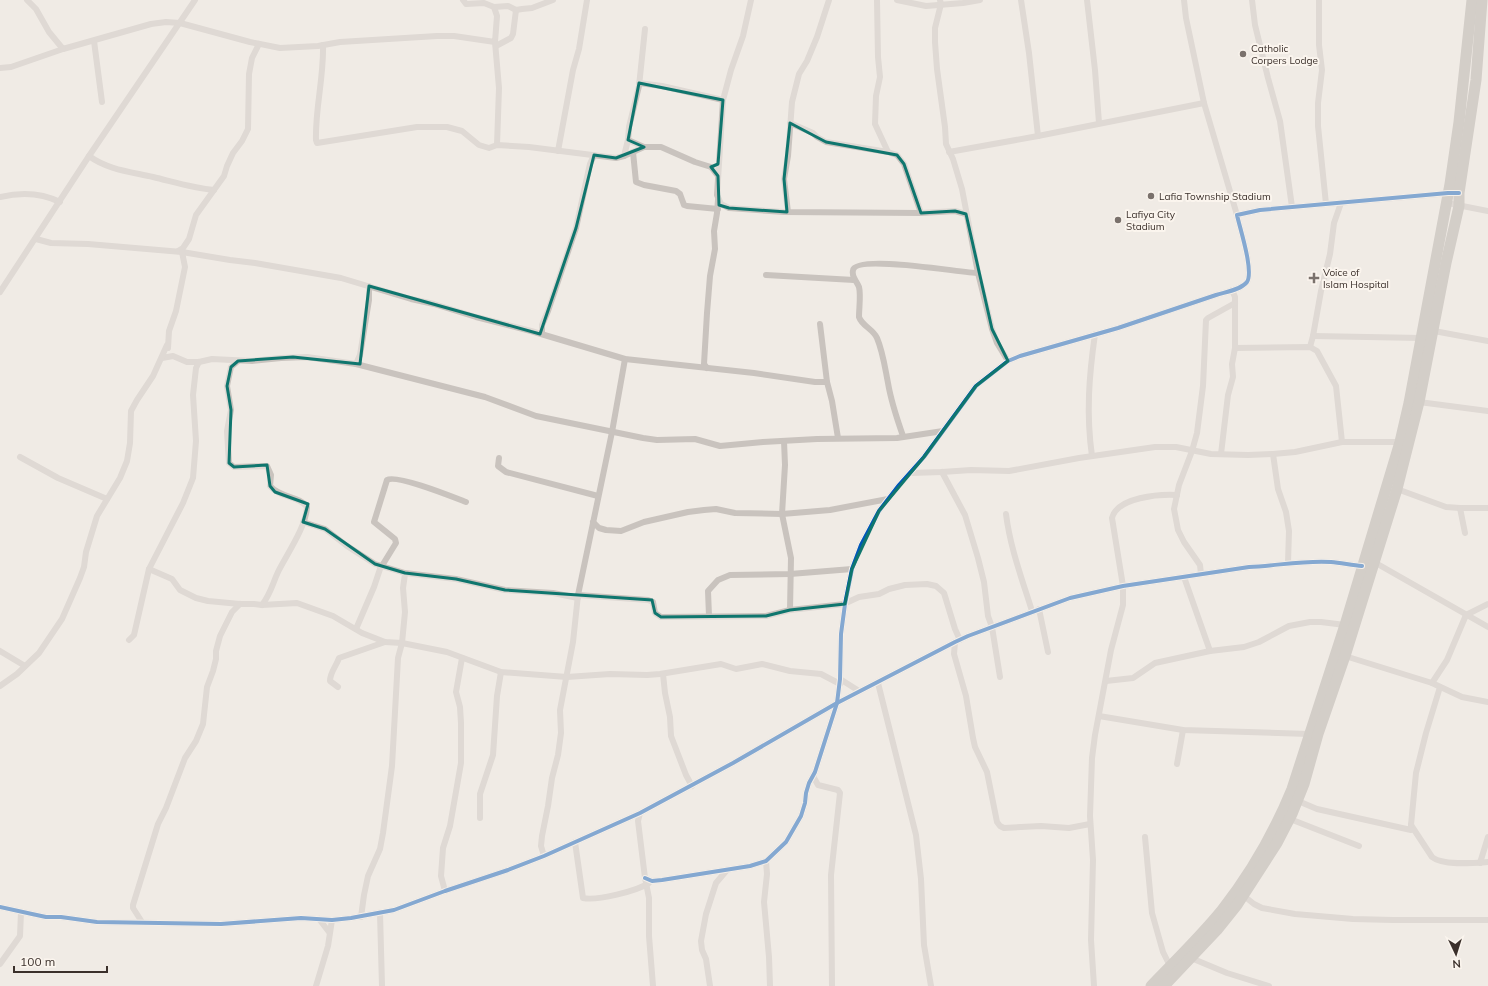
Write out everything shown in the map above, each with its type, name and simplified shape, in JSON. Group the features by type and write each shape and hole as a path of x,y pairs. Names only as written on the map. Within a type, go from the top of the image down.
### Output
{"highway":[{"path":"1151,986 1221,910 1264,848 1282,815 1292,789 1345,625 1400,442 1476,80 1481,1"},
{"path":"1164,986 1217,930 1244,896 1278,843 1298,801 1318,734 1345,656 1397,489 1419,402 1446,263 1459,206 1451,196"}],"street":[{"path":"27,0 36,9 49,32 63,49"},
{"path":"0,292 89,156 195,0"},
{"path":"463,0 466,4 489,4 495,10 495,44 499,88 497,145"},
{"path":"495,10 510,6 516,10 532,8 553,0"},
{"path":"558,151 573,70 579,49 587,0"},
{"path":"703,366 709,291 715,249 714,231 718,211 718,164 723,100 731,70 743,36 751,0"},
{"path":"788,212 784,179 788,156 792,102 799,74 807,61 817,37 829,0"},
{"path":"876,0 880,77 876,96 875,124 888,152"},
{"path":"897,0 919,5 940,2 963,3 980,0"},
{"path":"1021,0 1029,53 1038,136"},
{"path":"1086,0 1095,70 1099,123"},
{"path":"576,842 583,898 588,899 631,890 645,882 727,870 750,866 766,861 786,842 801,816 806,793 824,746 837,703 840,681 841,634 848,590 852,569 862,546 876,518 888,499 924,457 976,386 1008,361 1035,351 1095,334 1232,290 1245,284 1248,280 1249,267 1237,216 1204,102 1186,18 1184,0"},
{"path":"1252,0 1255,25 1280,121 1292,207"},
{"path":"1319,0 1319,45 1322,70 1318,103 1318,126 1326,204"},
{"path":"940,2 935,28 935,42 937,76 945,127 946,144 953,159 964,202 978,273 996,343 1008,361"},
{"path":"0,68 11,67 63,49 151,24 166,22 180,23 259,44 280,48 323,45 340,42 437,36 454,36 495,44 511,38 513,34 516,10"},
{"path":"624,156 639,83 645,29"},
{"path":"94,41 102,102"},
{"path":"180,252 189,239 196,215 224,176 233,153 242,141 248,128 249,74 252,58 259,44"},
{"path":"323,45 323,61 316,125 316,140 318,143 417,127 447,127 462,131 479,145 489,148 497,145 616,158 644,147 653,146 669,149 690,160 711,167 718,176"},
{"path":"639,83 662,86 723,100"},
{"path":"949,152 1038,136 1204,102"},
{"path":"790,123 813,133 826,142 888,152 897,155 904,164 921,213"},
{"path":"628,140 644,147"},
{"path":"633,152 636,182 676,191 680,194 684,205 718,211 725,206"},
{"path":"585,154 590,164"},
{"path":"542,334 542,325 576,228 590,164 594,155"},
{"path":"89,156 97,162 123,170 199,188 214,190"},
{"path":"711,167 718,164"},
{"path":"0,197 16,193 31,193 60,202"},
{"path":"1237,216 1260,210 1292,207 1451,196"},
{"path":"718,200 725,206 788,212 921,213 955,211 966,214"},
{"path":"955,211 964,202"},
{"path":"1310,347 1321,290 1330,254 1334,223 1341,203"},
{"path":"1459,206 1488,211"},
{"path":"36,238 50,244 88,244 180,252 341,278 542,334 625,359 703,366 815,382 827,382"},
{"path":"0,686 17,674 44,647 62,619 80,578 94,523 120,478 129,454 131,411 153,376 167,345 169,331 184,277 185,267 180,252"},
{"path":"903,436 893,406 883,355 877,337 874,332 860,320 859,317 859,288 854,280 853,270 858,264 919,265 978,273"},
{"path":"766,275 854,280"},
{"path":"356,364 360,355 369,300 368,286"},
{"path":"1221,454 1228,395 1233,377 1232,364 1235,348 1235,297 1232,290"},
{"path":"1201,574 1200,566 1178,530 1174,509 1197,433 1204,386 1206,320 1235,303"},
{"path":"820,324 827,382 832,401 838,438"},
{"path":"1434,331 1488,341"},
{"path":"1092,456 1088,417 1090,367 1095,334"},
{"path":"1313,336 1421,338"},
{"path":"167,345 173,356"},
{"path":"1235,348 1310,347 1317,351 1336,386 1342,442"},
{"path":"360,355 364,366"},
{"path":"162,358 173,356 197,365 212,360 230,363 238,361 307,357 356,364 485,397 536,416 657,440 695,439 720,446 838,438 879,438 943,431"},
{"path":"544,856 541,846 542,836 552,778 558,755 561,733 560,716 578,596 612,432 625,359"},
{"path":"230,363 227,386 231,410 227,431 229,463 234,467 267,466 271,475 270,486 275,492 303,502 306,505 307,510 293,545 278,573 270,594 262,605"},
{"path":"129,640 134,635 149,569 183,503 193,478 196,441 193,395 197,365"},
{"path":"1419,402 1488,411"},
{"path":"784,441 786,466 782,514 791,558 790,610"},
{"path":"910,473 971,470 1009,471 1092,456 1155,447 1176,447 1192,451 1221,454 1273,454 1307,450 1342,442 1400,442"},
{"path":"1273,454 1278,489 1286,512 1289,531 1288,563"},
{"path":"20,458 58,478 107,500"},
{"path":"499,458 498,466 506,472 598,496"},
{"path":"942,472 965,515 984,582 988,616 992,626 1000,677"},
{"path":"356,629 382,565 396,543 395,539 374,522 387,480 417,484 466,502"},
{"path":"1397,489 1439,505 1460,508 1488,508"},
{"path":"1094,986 1092,940 1093,860 1090,824 1092,758 1111,650 1123,605 1123,586 1112,518 1113,513 1117,508 1139,499 1162,494 1177,495"},
{"path":"593,522 599,528 621,531 644,522 704,510 716,509 735,513 782,514 830,510 888,499"},
{"path":"1460,508 1465,533"},
{"path":"1006,514 1013,552 1032,611"},
{"path":"303,522 325,529 347,546 375,564 382,565 405,574 456,579 505,590 648,600 653,602 655,613 661,617 766,616 790,610 846,603 859,597 879,594 889,589 905,585 927,584 936,586 944,593 955,630 957,641 954,654 966,696 975,747 987,772 997,822 1004,828 1041,826 1069,828 1090,824"},
{"path":"591,531 599,528"},
{"path":"0,907 46,916 61,916 97,922 221,924 301,918 332,920 361,917 394,910 544,856 640,813 692,786 837,703 878,683 942,648 992,626 1032,611 1070,598 1123,586 1249,567 1288,563 1330,562 1362,566"},
{"path":"1374,562 1488,627"},
{"path":"375,564 379,572"},
{"path":"149,569 172,579 180,590 196,598 208,601 240,604 262,605 297,603 333,616 356,629 385,642 402,643 446,652 501,672 567,677 610,674 648,675 663,674 721,664 736,669 762,664 790,671 821,674 840,681 859,691"},
{"path":"709,616 708,591 718,580 730,575 790,574 852,569"},
{"path":"361,917 368,876 380,849 392,766 398,658 402,643 405,612 403,588 405,574"},
{"path":"1184,577 1210,651"},
{"path":"848,590 859,597"},
{"path":"270,594 276,604"},
{"path":"142,922 132,905 150,848 185,758 196,741 203,724 206,709 206,695 216,659 216,651 220,636 232,612 240,604"},
{"path":"1432,683 1447,660 1466,615 1488,604"},
{"path":"1039,609 1048,652"},
{"path":"1106,681 1134,678 1155,663 1210,651 1244,647 1259,642 1289,626 1310,622 1345,625"},
{"path":"338,687 330,681 330,674 339,658 385,642"},
{"path":"942,648 954,654"},
{"path":"0,651 25,666"},
{"path":"1345,656 1432,683 1462,697 1488,702"},
{"path":"445,891 441,876 442,848 450,826 461,763 460,707 456,692 462,658"},
{"path":"480,818 480,794 493,755 497,696 501,672"},
{"path":"663,674 670,717 671,736 686,775 692,786"},
{"path":"878,683 916,835 921,879 924,945 931,986"},
{"path":"1298,801 1317,809 1411,830 1416,773 1440,687"},
{"path":"1099,716 1183,730 1310,734"},
{"path":"1177,764 1183,730"},
{"path":"813,776 818,785 838,790 840,793 831,875 832,986"},
{"path":"640,813 638,821 645,882 649,898 649,936 653,986"},
{"path":"629,817 638,821"},
{"path":"1290,819 1360,846"},
{"path":"1411,825 1432,857 1436,860 1455,862 1488,862"},
{"path":"1145,837 1152,913 1170,966"},
{"path":"1480,862 1488,837"},
{"path":"766,861 767,874 764,902 770,986"},
{"path":"710,986 706,960 701,946 706,914 716,883 727,870"},
{"path":"710,872 716,883"},
{"path":"1244,896 1262,908 1295,914 1366,919 1488,920"},
{"path":"0,964 20,936 22,912"},
{"path":"380,913 382,986"},
{"path":"320,919 329,932"},
{"path":"316,986 328,946 332,920"},
{"path":"1191,958 1227,973 1269,986"}],"highlighted area":[{"path":"639,83 723,100 718,164 711,167 718,176 719,205 729,208 787,212 784,179 790,123 826,142 897,155 904,164 921,213 955,211 966,214 992,329 1008,361 976,386 924,457 879,511 852,569 845,604 790,610 766,616 661,617 655,613 652,600 505,590 456,579 405,573 375,564 325,529 303,522 308,504 275,492 270,486 267,465 234,467 229,463 231,410 227,386 231,367 238,361 293,357 360,364 369,286 540,334 576,228 594,155 616,158 644,147 628,140"}],"cycle path":[{"path":"645,878 652,881 662,880 750,866 766,861 786,842 801,816 809,783 815,772 837,703 840,679 841,634 845,604 852,569 861,545 879,511 899,485 924,457 976,386 1008,361 1020,356 1118,328 1241,287 1247,282 1249,277 1249,269 1237,215 1260,210 1459,193"},
{"path":"0,907 46,917 61,917 97,922 221,924 301,918 332,920 394,910 544,856 640,813 733,763 837,703 955,642 1070,598 1123,586 1249,567 1300,562 1331,562 1362,566"}],"place":[{"name":"Catholic Corpers Lodge","path":"1243,54"},
{"name":"Lafia Township Stadium","path":"1151,196"},
{"name":"Lafiya City Stadium","path":"1118,220"},
{"name":"Voice of Islam Hospital","path":"1314,278"}]}
